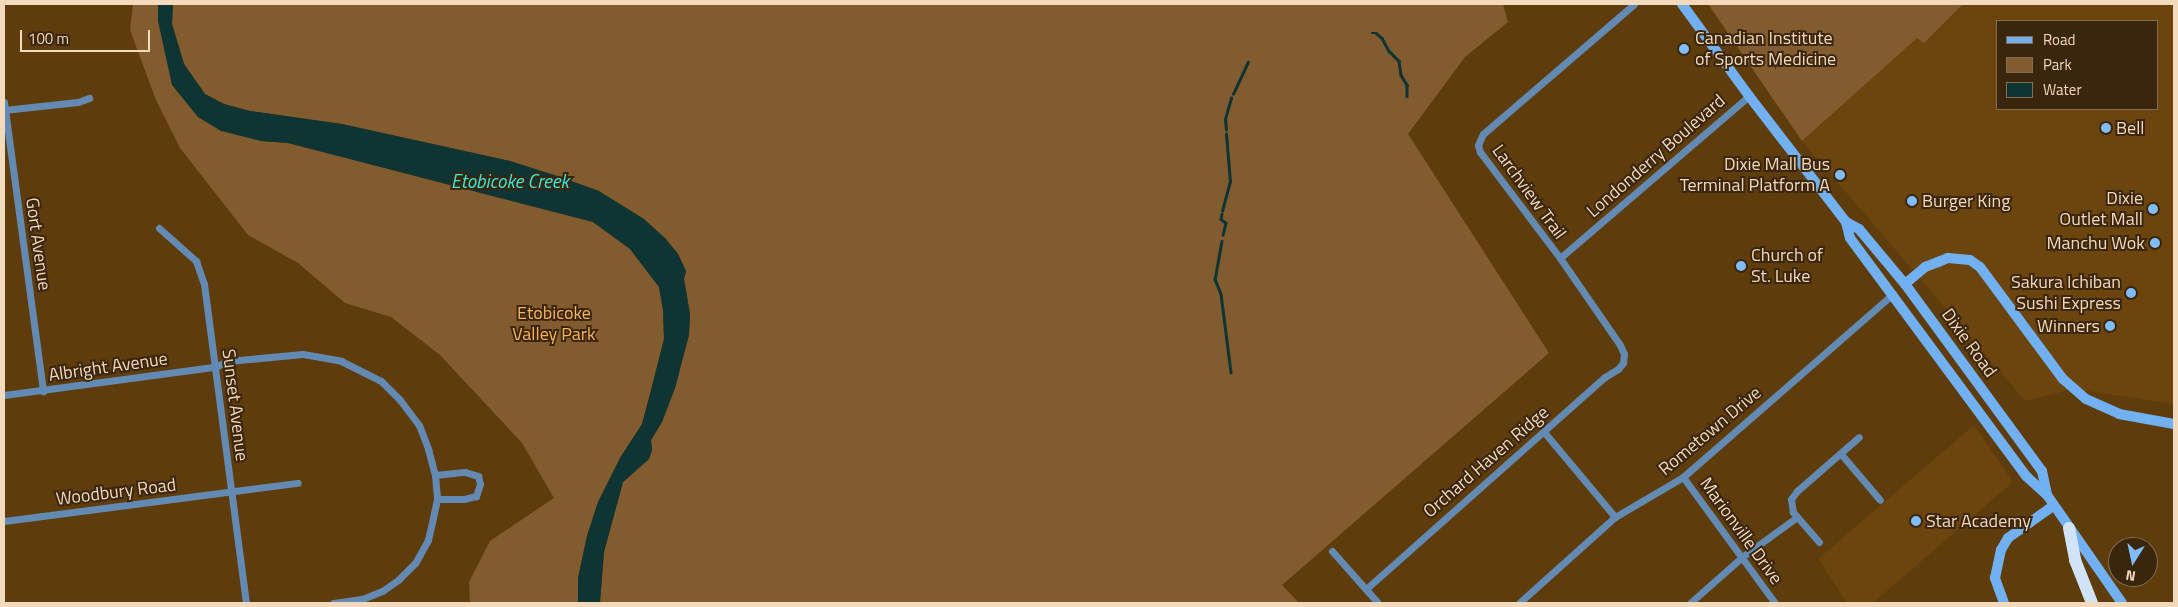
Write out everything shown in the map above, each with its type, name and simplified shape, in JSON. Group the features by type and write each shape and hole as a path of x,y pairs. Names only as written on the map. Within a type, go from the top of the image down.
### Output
{"highway":[{"path":"2069,528 2075,560 2092,603"}],"main road":[{"name":"Dixie Road","path":"1682,4 1749,96 1846,222 1850,238 2026,476 2047,495"},
{"name":"Dixie Road","path":"1846,222 1859,229 1905,284 2042,471 2047,495 2053,506 2122,603"},
{"path":"1905,284 1925,268 1948,258 1970,260 1980,267 2063,379 2086,399 2119,414 2174,424"},
{"path":"2004,603 1995,578 2001,550 2008,538 2053,506"}],"street":[{"name":"Larchview Trail","path":"1624,357 1620,345 1560,258 1480,152 1478,142 1483,134 1634,4"},
{"name":"Londonderry Boulevard","path":"1560,258 1749,96"},
{"path":"4,110 78,102 89,98"},
{"name":"Gort Avenue","path":"4,102 43,391"},
{"name":"Sunset Avenue","path":"158,228 186,250 196,261 200,270 208,308 246,603"},
{"name":"Rometown Drive","path":"1519,603 1615,517 1683,477 1893,294"},
{"name":"Albright Avenue","path":"4,395 216,367 228,361 304,354 341,361 362,370 381,382 400,400 419,425 435,474 436,499 428,540 415,562 398,580 382,591 362,599 333,603"},
{"name":"Orchard Haven Ridge","path":"1366,589 1606,377 1618,370 1624,357"},
{"path":"1544,432 1615,517"},
{"path":"1819,542 1797,517 1791,505 1794,494 1860,437"},
{"path":"1841,454 1880,500"},
{"path":"435,474 466,472 478,476 480,484 476,496 464,499 436,499"},
{"name":"Marionville Drive","path":"1683,477 1775,603"},
{"name":"Woodbury Road","path":"4,521 298,483"},
{"path":"1690,603 1742,558 1797,517"},
{"path":"1332,551 1378,603"}],"shaded area":[{"name":"Dixie Outlet Mall","path":"1954,4 2174,4 2174,404 2074,389 2025,401 1802,141"},
{"name":"Star Academy","path":"1974,425 2013,482 1873,603 1847,603 1818,559"}],"green space":[{"name":"Etobicoke Valley Park","path":"133,4 158,4 158,21 188,104 198,117 261,141 288,143 593,222 630,249 659,287 663,310 664,339 650,394 642,424 620,458 598,502 587,536 578,578 578,603 470,603 469,582 490,541 554,498 522,443 440,355 391,317 345,303 298,263 248,235 180,148 156,100 130,30"},
{"path":"173,4 1503,4 1508,22 1465,57 1408,134 1549,353 1282,585 1299,603 600,603 604,552 623,482 649,459 652,450 651,440 662,422 675,388 689,335 690,314 684,279 686,271 678,254 665,238 599,191 557,176 510,161 342,124 250,111 224,104 205,94 184,64 172,24"},
{"path":"1708,4 1963,4 1924,43 1917,38 1802,141"}],"water":[{"name":"Etobicoke Creek","path":"158,4 173,4 172,24 184,64 205,94 224,104 250,111 342,124 510,161 557,176 599,191 644,219 665,238 678,254 686,271 684,279 690,314 689,335 675,388 662,422 651,440 652,450 649,459 623,482 604,552 600,603 578,603 578,578 587,536 598,502 620,458 642,424 664,339 663,310 659,287 630,249 593,222 288,143 261,141 221,131 198,117 172,85 158,21"}],"waterway":[{"path":"1372,33 1376,33 1382,38 1389,51 1399,61 1401,75 1407,85 1407,96"},
{"path":"1233,94 1248,62"},
{"path":"1226,130 1225,119 1231,98"},
{"path":"1222,211 1230,182 1226,134"},
{"path":"1222,214 1221,219 1226,223 1223,235"},
{"path":"1222,241 1215,279 1221,294 1231,372"}],"place":[{"name":"Canadian Institute of Sports Medicine","path":"1684,49"},
{"name":"Bell","path":"2106,128"},
{"name":"Dixie Mall Bus Terminal Platform A","path":"1840,175"},
{"name":"Burger King","path":"1912,201"},
{"name":"Dixie Outlet Mall","path":"2153,209"},
{"name":"Manchu Wok","path":"2155,243"},
{"name":"Church of St. Luke","path":"1741,266"},
{"name":"Sakura Ichiban Sushi Express","path":"2131,293"},
{"name":"Winners","path":"2110,326"},
{"name":"Star Academy","path":"1916,521"}]}
